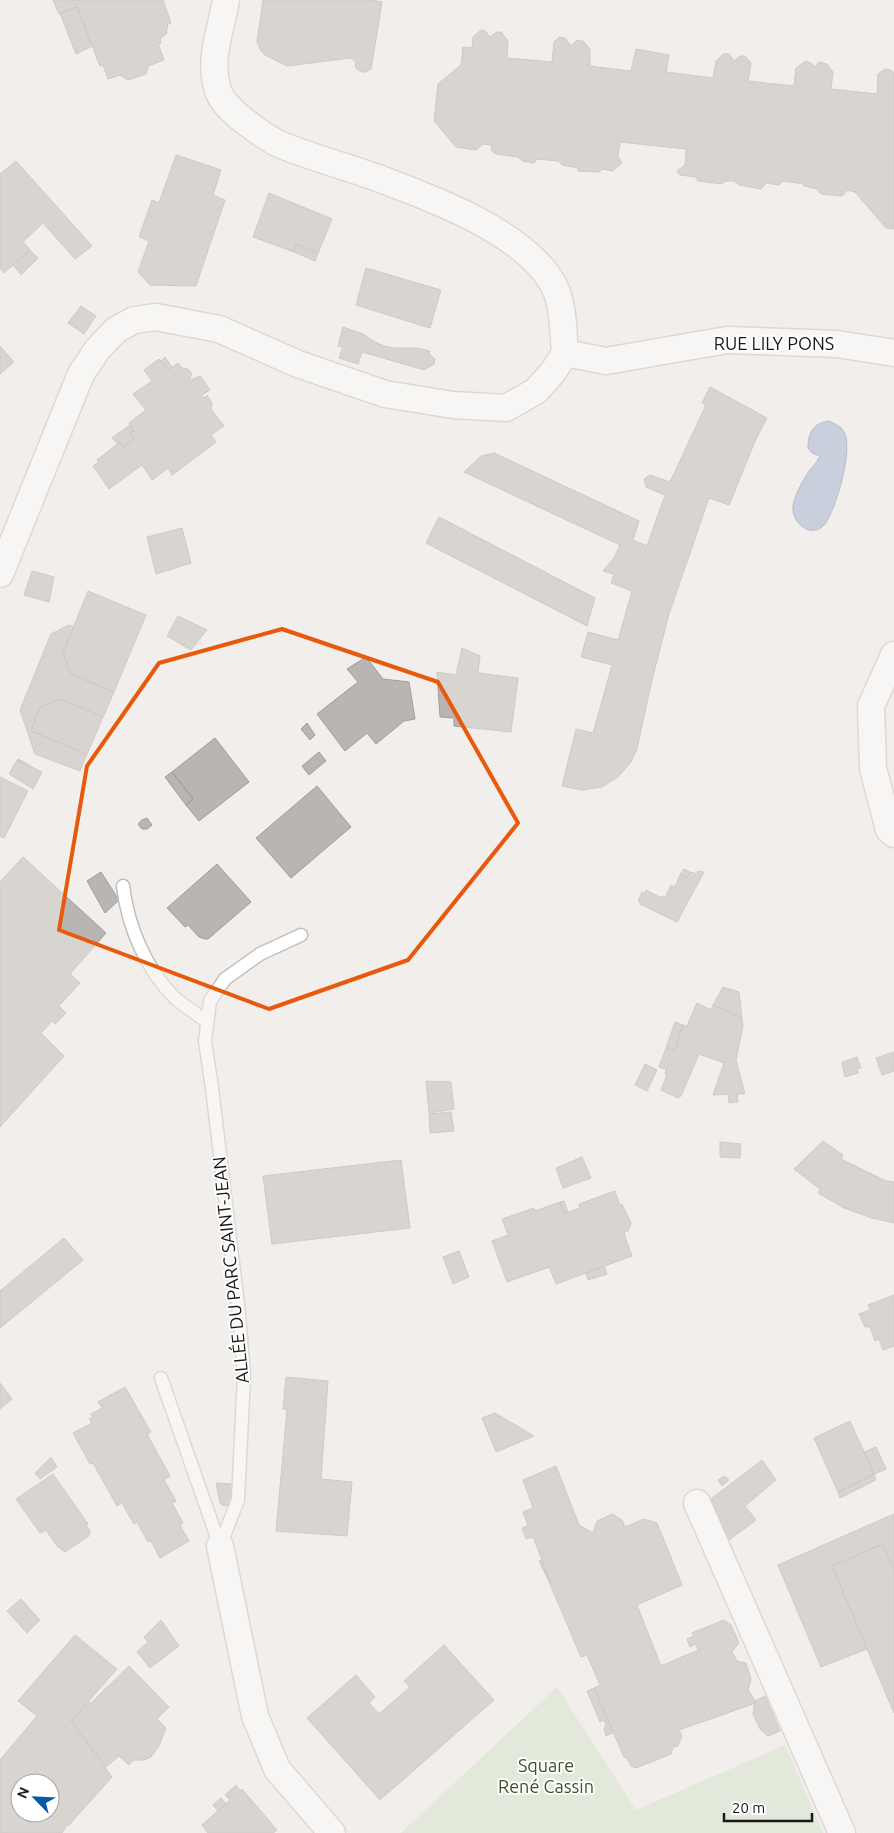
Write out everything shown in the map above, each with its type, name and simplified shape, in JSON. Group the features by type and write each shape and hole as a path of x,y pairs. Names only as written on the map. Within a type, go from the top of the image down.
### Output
{"street":[{"path":"0,574 81,374 97,350 116,330 134,320 156,317 219,329 298,364 385,394 453,406 506,408 536,391 565,353 560,304 552,283 528,254 496,230 448,206 383,180 278,143 253,128 229,108 220,94 215,75 214,52 226,0"},
{"name":"RUE LILY PONS","path":"565,353 606,361 727,340 837,344 894,353"},
{"path":"894,655 871,706 873,768 889,830 894,834"},
{"path":"697,1502 842,1833"},
{"path":"220,1546 254,1716 277,1769 332,1833"}],"lane":[{"path":"123,886 125,904 138,943 156,974 176,998 207,1022"},
{"name":"ALLÉE DU PARC SAINT-JEAN","path":"220,1546 238,1500 244,1376 239,1313 212,1088 204,1041 210,1001 225,979 260,954 301,935"},
{"path":"161,1378 220,1546"}],"highlighted area":[{"path":"282,629 438,682 518,823 408,960 269,1009 59,930 87,766 159,663"}],"green space":[{"name":"Square René Cassin","path":"557,1687 636,1810 785,1745 823,1833 401,1833"}],"water":[{"path":"829,421 840,427 847,440 845,464 834,506 825,524 820,529 809,530 803,527 795,518 793,506 807,474 820,456 812,453 808,448 810,433 815,426"}],"building":[{"path":"53,0 163,0 171,23 168,24 166,34 160,39 161,43 158,44 164,60 148,66 146,74 128,80 120,75 108,79 103,65 100,66 77,7 59,14"},
{"path":"263,0 371,0 382,2 371,69 361,72 356,68 355,61 351,58 287,66 265,55 257,42"},
{"path":"77,7 92,46 76,54 60,13"},
{"path":"481,30 484,30 490,37 497,32 501,32 508,41 507,58 552,62 554,42 559,37 565,38 571,46 577,40 583,41 590,49 590,66 631,71 636,49 669,55 666,72 713,78 716,61 723,54 729,54 734,61 740,56 745,56 751,63 748,81 794,86 796,68 806,61 815,67 819,62 827,64 833,72 831,89 877,94 878,74 885,69 891,70 894,73 894,229 886,228 855,192 847,190 842,196 821,194 817,189 804,186 804,184 783,181 779,185 766,183 761,189 739,185 734,181 725,181 722,184 698,181 696,177 680,175 677,171 685,165 686,149 620,142 618,156 622,163 613,171 603,169 599,172 578,171 578,168 562,165 559,161 537,159 534,163 522,161 518,157 496,154 491,150 492,145 483,144 476,150 456,147 434,121 438,84 461,65 463,47 472,48 473,37"},
{"path":"176,155 221,170 213,195 225,200 196,286 150,285 138,272 149,241 139,237 152,200 159,203"},
{"path":"16,161 92,246 75,259 43,223 23,242 30,250 4,273 0,268 0,174"},
{"path":"269,193 332,219 318,253 296,244 294,252 253,237"},
{"path":"296,244 318,253 315,261 294,252"},
{"path":"30,250 38,258 21,275 13,265"},
{"path":"366,268 441,290 430,328 356,305"},
{"path":"81,306 96,316 84,334 68,323"},
{"path":"343,327 363,334 384,346 417,348 430,351 429,354 435,359 434,364 424,370 362,352 358,364 339,358 343,347 338,346"},
{"path":"0,346 14,362 0,374"},
{"path":"165,357 172,367 168,370 161,361"},
{"path":"159,359 168,370 178,363 182,368 188,369 192,374 191,380 200,376 210,390 202,395 204,398 207,395 212,403 211,409 224,426 211,435 216,442 172,475 168,468 152,480 142,465 109,489 93,466 99,462 97,460 120,442 123,447 134,439 130,433 134,431 129,423 146,410 133,394 152,381 144,370"},
{"path":"710,387 767,418 756,439 729,505 709,498 669,614 637,749 631,762 618,777 602,787 582,790 562,786 576,729 593,733 612,665 581,657 588,632 618,640 632,591 611,583 614,574 603,571 614,558 620,545 464,472 481,456 494,453 639,521 633,540 647,546 665,495 646,487 644,479 650,475 670,482 706,405 702,403"},
{"path":"130,425 134,431 130,433 134,439 123,447 120,442 118,444 112,438"},
{"path":"439,517 595,598 587,626 426,543"},
{"path":"182,528 191,563 156,574 147,537"},
{"path":"32,571 54,577 49,602 24,595"},
{"path":"88,591 146,615 114,692 71,674 63,653"},
{"path":"178,616 207,630 191,650 167,636"},
{"path":"69,625 74,627 63,653 71,674 114,692 103,717 61,699 40,707 31,731 87,754 80,771 35,754 20,710 51,634"},
{"path":"462,648 480,656 478,673 518,678 511,732 454,726 454,718 440,717 437,672 456,675"},
{"path":"366,657 383,679 409,682 415,719 404,721 376,744 367,733 345,751 317,714 358,682 347,669"},
{"path":"61,699 103,717 87,754 31,731 40,707"},
{"path":"307,723 315,735 310,740 301,729"},
{"path":"215,738 249,782 199,821 186,805 193,799 172,772"},
{"path":"319,752 326,761 309,775 302,766"},
{"path":"17,760 31,766 30,768"},
{"path":"17,760 42,772 33,789 9,774"},
{"path":"172,772 193,799 186,805 165,777"},
{"path":"0,777 28,791 4,838 0,836"},
{"path":"317,786 351,827 291,878 256,838"},
{"path":"147,818 152,825 147,829 142,829 138,824"},
{"path":"23,857 106,933 70,974 80,983 59,1006 66,1013 55,1024 52,1021 41,1033 64,1056 0,1127 0,882"},
{"path":"217,864 251,902 208,939 205,939 199,937 188,925 185,927 167,908"},
{"path":"684,869 690,872 687,878 680,875"},
{"path":"698,871 704,872 677,922 640,904 638,901 642,892 645,893 646,890 661,898 662,896 665,898 671,885 675,887 680,875 687,878 690,872 697,874"},
{"path":"101,872 119,900 105,913 87,881"},
{"path":"723,987 739,992 742,1018 713,1005"},
{"path":"697,1003 711,1010 713,1005 742,1018 743,1026 736,1060 745,1094 737,1094 738,1102 729,1103 728,1094 713,1095 724,1063 699,1054 681,1096 678,1098 661,1090 667,1074 665,1074 666,1069 659,1067 666,1048 675,1050 683,1025 687,1026"},
{"path":"675,1022 683,1025 675,1050 666,1048"},
{"path":"894,1052 894,1071 882,1075 876,1058"},
{"path":"857,1057 861,1068 857,1069 858,1073 845,1077 842,1062"},
{"path":"645,1064 657,1070 647,1091 635,1085"},
{"path":"426,1081 451,1082 454,1109 429,1113"},
{"path":"451,1112 454,1131 430,1133 429,1114"},
{"path":"823,1141 843,1155 841,1159 886,1181 894,1182 894,1223 872,1218 844,1208 818,1193 820,1189 794,1169"},
{"path":"720,1142 741,1144 740,1158 720,1157"},
{"path":"582,1157 591,1178 563,1188 556,1168"},
{"path":"401,1160 410,1228 272,1244 263,1176"},
{"path":"615,1191 620,1205 622,1204 631,1223 628,1231 624,1234 632,1256 556,1284 549,1267 507,1282 492,1241 508,1235 502,1219 534,1208 535,1211 560,1202 564,1214 580,1208 579,1204"},
{"path":"564,1201 568,1212 564,1214 560,1202"},
{"path":"64,1238 83,1260 0,1328 0,1291"},
{"path":"459,1251 469,1277 453,1284 443,1257"},
{"path":"604,1266 607,1274 588,1280 586,1273"},
{"path":"894,1295 894,1346 883,1350 879,1339 875,1341 870,1327 865,1327 859,1314 870,1310 868,1305"},
{"path":"286,1377 328,1381 321,1479 352,1482 347,1536 276,1531 287,1410 283,1409"},
{"path":"0,1383 12,1399 0,1409"},
{"path":"125,1387 151,1432 147,1434 170,1476 164,1480 176,1501 172,1503 183,1523 180,1525 189,1541 160,1558 151,1541 148,1542 137,1522 134,1524 122,1503 117,1506 93,1463 90,1464 73,1433 92,1423 89,1419 93,1417 91,1414 102,1408 98,1402"},
{"path":"495,1413 534,1436 496,1452 482,1418"},
{"path":"850,1421 874,1474 838,1492 814,1438"},
{"path":"876,1447 886,1469 874,1474 864,1452"},
{"path":"51,1457 57,1467 40,1479 35,1473"},
{"path":"762,1460 776,1480 745,1506 756,1520 729,1540 711,1499"},
{"path":"556,1466 579,1525 593,1533 597,1521 612,1514 622,1520 625,1527 644,1519 657,1523 682,1585 637,1605 661,1666 698,1650 696,1644 690,1647 687,1639 694,1636 692,1633 724,1620 731,1625 739,1643 732,1652 737,1661 746,1663 751,1679 748,1690 755,1701 753,1704 679,1730 682,1736 678,1746 673,1747 671,1754 636,1768 631,1766 628,1759 624,1757 594,1688 600,1685 587,1655 581,1657 550,1584 533,1537 526,1539 522,1528 528,1526 523,1512 533,1508 523,1480"},
{"path":"53,1474 88,1524 86,1525 90,1531 89,1536 65,1552 57,1546 46,1530 40,1533 16,1499"},
{"path":"874,1474 876,1480 840,1498 838,1492"},
{"path":"724,1476 729,1480 722,1486 718,1480"},
{"path":"216,1483 233,1484 228,1505 224,1506 220,1503"},
{"path":"894,1514 894,1569 883,1544 832,1566 867,1649 821,1667 778,1565"},
{"path":"883,1544 894,1569 894,1713 832,1566"},
{"path":"541,1560 551,1583 550,1584 539,1561"},
{"path":"21,1599 40,1620 27,1633 7,1611"},
{"path":"161,1620 179,1646 150,1668 137,1652 148,1642 144,1637"},
{"path":"75,1635 117,1669 71,1721 112,1777 67,1825 62,1833 0,1833 0,1760 37,1716 18,1701"},
{"path":"444,1645 494,1700 380,1800 307,1718 356,1675 375,1697 369,1703 379,1714 410,1687 404,1681"},
{"path":"129,1666 169,1707 157,1719 166,1728 159,1746 151,1757 144,1760 133,1760 129,1765 119,1756 106,1767 71,1721 88,1702 91,1703"},
{"path":"594,1688 613,1733 606,1736 604,1720 600,1722 587,1691"},
{"path":"765,1696 780,1731 768,1736 760,1729 753,1714 755,1701"},
{"path":"236,1785 240,1791 242,1789 277,1830 273,1833 208,1833 202,1825 230,1800 225,1795"},
{"path":"221,1798 226,1804 218,1811 213,1805"}]}
